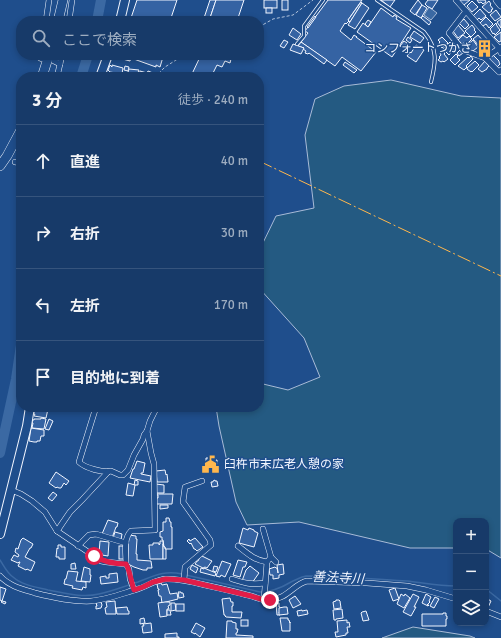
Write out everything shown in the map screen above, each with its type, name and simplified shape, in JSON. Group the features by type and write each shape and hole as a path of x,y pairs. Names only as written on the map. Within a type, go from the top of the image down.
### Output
{"highway":[{"path":"59,16 63,0"},
{"path":"43,72 46,60"},
{"path":"0,166 16,139"}],"main road":[{"path":"121,16 125,0"},
{"path":"102,72 106,60"},
{"path":"0,534 29,412"}],"street":[{"path":"46,16 48,0"},
{"path":"70,16 72,0"},
{"path":"456,0 500,49 485,58"},
{"path":"497,0 501,5"},
{"path":"466,11 449,33 464,50 485,58 499,72 501,70"},
{"path":"51,60 60,64"},
{"path":"58,72 61,60"},
{"path":"94,412 79,462 89,468 108,472 111,471 120,475 123,475 128,470 154,412"},
{"path":"134,589 126,564 126,543 129,533 131,531 155,530 155,472 150,453 147,431"},
{"path":"57,531 70,512 108,472"},
{"path":"184,579 186,567 191,561 211,545 210,540 183,502 185,487 202,481"},
{"path":"11,490 32,501 45,512 57,531 101,561 126,564"},
{"path":"263,529 271,557 276,562"},
{"path":"78,546 89,535 96,534 126,543"},
{"path":"238,546 259,561 267,562"},
{"path":"264,598 267,562 271,557"},
{"path":"0,576 5,582 18,588 76,601 98,600 143,587 162,579 184,579 270,600 282,597 303,582 307,581 407,586 453,598"},
{"path":"232,579 264,585"},
{"path":"489,612 501,617"}],"lane":[{"path":"297,44 304,36 304,26 322,0"},
{"path":"377,0 424,32 429,38 435,54 435,66 430,82"}],"path":[{"path":"264,24 273,19 293,15 313,0"},
{"path":"160,72 176,60"}],"shaded area":[{"path":"429,7 437,13 431,20 424,15"},
{"path":"391,80 461,96 501,98 501,558 489,551 489,518 453,518 453,548 410,548 299,522 247,525 236,502 217,412 264,412 264,384 288,390 320,377 304,338 264,294 264,241 276,216 314,208 305,135 315,99 344,86"},
{"path":"413,627 470,636 475,638 382,638"}],"building":[{"path":"137,0 177,0 172,16 132,16"},
{"path":"210,0 216,0 211,16 205,16"},
{"path":"216,0 244,0 239,16 211,16"},
{"path":"264,0 277,0 277,8 264,8"},
{"path":"282,0 288,0 288,10 282,10"},
{"path":"328,0 362,0 348,20 349,21 346,24 345,23 340,31 351,40 354,35 376,52 361,71 342,57 335,66 301,42 308,33 305,31"},
{"path":"381,0 395,0 390,7"},
{"path":"418,0 422,5 415,15 410,11"},
{"path":"428,0 438,0 432,9 425,4"},
{"path":"459,0 470,0 464,5"},
{"path":"477,0 485,0 486,2 483,4 481,2 479,3"},
{"path":"472,1 478,7 472,12 467,6"},
{"path":"489,1 493,9 489,13 482,7"},
{"path":"361,2 362,3 350,22 348,20"},
{"path":"362,3 369,8 355,29 348,25"},
{"path":"422,5 427,8 421,18 416,15"},
{"path":"266,8 272,8 272,13 266,13"},
{"path":"381,8 393,17 394,15 397,17 396,19 411,28 392,57 357,32 363,23 368,27"},
{"path":"480,9 486,16 481,20 479,18 477,20 473,16"},
{"path":"496,10 501,17 495,21 490,15"},
{"path":"315,16 316,17 308,28 307,27"},
{"path":"423,16 431,22 429,25 421,18"},
{"path":"486,17 493,24 489,28 486,24 483,26 480,23"},
{"path":"464,19 469,25 465,29 459,23"},
{"path":"501,19 501,28 497,22"},
{"path":"368,20 371,22 368,27 365,24"},
{"path":"496,23 500,30 495,35 490,29"},
{"path":"458,25 465,33 458,38 453,31"},
{"path":"472,25 476,32 471,37 465,31"},
{"path":"293,28 301,34 297,40 289,35"},
{"path":"414,31 424,38 420,43 410,37"},
{"path":"501,32 501,41 499,42 494,37"},
{"path":"463,35 467,38 469,36 472,39 466,45 464,43 462,44 458,40"},
{"path":"478,35 484,42 479,46 473,39"},
{"path":"408,37 412,40 410,43 406,40"},
{"path":"442,37 448,43 442,48 438,40"},
{"path":"284,40 288,42 284,48 280,46"},
{"path":"473,40 478,47 473,51 465,47"},
{"path":"404,41 407,43 404,48 400,46"},
{"path":"301,42 327,60 324,64 309,53 305,53 306,51 303,49 304,48 298,46"},
{"path":"450,42 454,49 449,55 443,49"},
{"name":"コンフォートつかさ","path":"484,43 490,50 486,54 480,47"},
{"path":"293,44 304,48 301,54 290,50"},
{"path":"416,45 424,50 416,62 407,56"},
{"path":"460,50 463,53 459,56 457,53"},
{"path":"443,51 448,59 441,62 438,60 441,55 440,53"},
{"path":"456,54 460,60 455,65 450,60"},
{"path":"493,55 500,64 497,67 489,60"},
{"path":"471,56 473,59 464,70 458,66 468,57 469,58"},
{"path":"137,60 162,60 160,67 156,65 156,67"},
{"path":"199,60 231,60 230,63 225,61 222,67 217,65 214,72 193,72"},
{"path":"475,61 479,65 471,72 467,68"},
{"path":"485,61 489,66 482,72 478,69"},
{"path":"345,62 357,70 354,73 343,65"},
{"path":"110,65 112,67 112,65 123,68 122,72 110,72 108,70"},
{"path":"125,66 129,67 128,71 124,70"},
{"path":"129,69 139,70 138,72 128,72"},
{"path":"33,412 47,412 46,418 34,416 35,414 33,414"},
{"path":"41,418 46,419 44,429 32,428 32,420"},
{"path":"49,419 53,421 49,430 45,429"},
{"path":"31,428 44,430 44,436 41,436 40,441 29,441"},
{"name":"臼杵市末広老人憩の家","path":"206,458 217,460 216,471 206,472"},
{"path":"137,461 145,463 143,473 141,474 151,476 150,482 130,478"},
{"path":"165,470 168,482 157,482 156,471"},
{"path":"56,472 69,481 66,485 64,483 61,488 56,488 49,483"},
{"path":"135,480 138,481 138,485 134,485"},
{"path":"215,480 217,481 218,486 212,487 211,482"},
{"path":"128,483 135,485 133,496 126,495"},
{"path":"156,484 164,485 164,493 156,493"},
{"path":"53,492 57,495 52,501 48,498"},
{"path":"156,494 173,494 172,504 156,504 156,498 158,498 158,495"},
{"path":"160,505 168,505 168,508 160,509"},
{"path":"166,518 169,518 172,527 172,549 165,549 162,537 160,537 160,532 163,531 163,522 166,522"},
{"path":"108,520 118,523 112,538 102,534"},
{"path":"243,528 248,530 249,528 258,533 254,547 239,543"},
{"path":"115,532 122,534 121,540 113,538"},
{"path":"129,535 136,536 137,539 137,560 151,561 152,568 143,570 128,564"},
{"path":"23,538 33,544 25,557 35,562 31,571 18,566 20,562 18,563 11,560 14,555 18,557 19,555 15,552 16,548 18,549"},
{"path":"195,538 203,547 197,551 191,543 190,544 187,541"},
{"path":"100,541 109,542 108,556 99,553"},
{"path":"160,541 163,541 163,559 150,559 149,545 159,543 159,545"},
{"path":"163,544 166,549 166,559 163,559"},
{"path":"58,545 65,547 65,559 59,559 59,557 56,557"},
{"path":"119,546 124,546 124,559 119,559"},
{"path":"202,556 212,561 207,568 203,568 195,564"},
{"path":"238,560 247,562 245,567 243,567 240,577 233,575"},
{"path":"222,561 231,564 225,577 221,575 220,577 216,576"},
{"path":"75,563 76,569 71,569 71,564"},
{"path":"283,564 284,574 279,575 279,578 273,579 273,575 270,575 269,569 275,567 277,568 278,573 277,565"},
{"path":"192,565 198,568 196,573 190,569"},
{"path":"214,566 218,567 216,572 213,571"},
{"path":"250,566 259,573 252,583 242,581 246,570"},
{"path":"84,567 90,569 90,582 81,581"},
{"path":"201,568 216,573 215,576 200,572"},
{"path":"68,571 78,572 76,581 86,582 86,588 83,587 82,590 72,588 73,586 64,584"},
{"path":"117,573 118,582 101,584 100,577 106,576 106,578 109,578 109,574"},
{"path":"161,583 162,585 167,584 170,594 177,593 178,599 162,603 157,584"},
{"path":"0,587 6,589 2,601 0,600"},
{"path":"395,588 399,599 393,601 389,590"},
{"path":"178,592 183,593 184,597 179,598"},
{"path":"401,594 404,596 405,594 410,598 404,608 397,604"},
{"path":"413,594 419,597 411,616 403,612"},
{"path":"426,594 431,597 430,602 427,605 429,605 428,606 422,603"},
{"path":"295,596 301,604 293,608 289,600"},
{"path":"435,597 439,599 434,608 430,606"},
{"path":"230,598 231,602 233,602 232,612 242,612 241,618 226,617 224,615 222,599"},
{"path":"336,600 340,601 341,608 334,609 333,602"},
{"path":"115,601 116,614 106,614 106,602"},
{"path":"101,602 101,608 96,609 96,603"},
{"path":"170,602 170,605 168,606 169,609 167,609 167,616 160,617 158,603"},
{"path":"171,603 175,603 176,610 171,611"},
{"path":"276,603 279,603 280,615 277,615"},
{"path":"176,604 184,604 184,611 176,611"},
{"path":"127,607 129,614 117,614 116,608"},
{"path":"287,607 288,614 279,615 279,608"},
{"path":"342,609 343,618 334,620 333,610"},
{"path":"167,610 170,610 171,615 167,615"},
{"path":"307,610 308,614 298,616 297,611"},
{"path":"366,611 369,620 363,621 361,613"},
{"path":"446,613 447,616 446,626 422,626 422,614"},
{"path":"144,618 145,623 140,624 140,619"},
{"path":"280,618 288,618 290,623 290,631 282,631"},
{"path":"241,620 248,620 248,626 241,626"},
{"path":"347,620 350,627 347,627 348,633 346,633 346,635 336,637 335,632 338,632 337,621"},
{"path":"227,621 236,623 236,629 238,629 236,635 253,636 253,638 226,638"},
{"path":"151,623 152,632 143,633 143,624"},
{"path":"196,623 205,628 200,637 191,632"},
{"path":"177,633 177,637 179,638 165,638 165,634"}],"waterway":[{"path":"98,16 101,0"},
{"path":"83,72 86,60"},
{"path":"0,453 16,379"},
{"name":"善法寺川","path":"0,560 9,574 17,580 29,585 67,594 93,595 104,593 159,574 182,574"},
{"name":"善法寺川","path":"186,575 260,592 276,589 306,576 407,581 453,586"},
{"name":"善法寺川","path":"487,590 501,601"}],"power":[{"path":"264,163 501,276"}],"place":[{"name":"コンフォートつかさ","path":"485,48"},
{"name":"臼杵市末広老人憩の家","path":"211,464"}],"route":[{"path":"94,556 101,561 126,564 134,590 162,579 184,580 264,600 270,600"}]}
